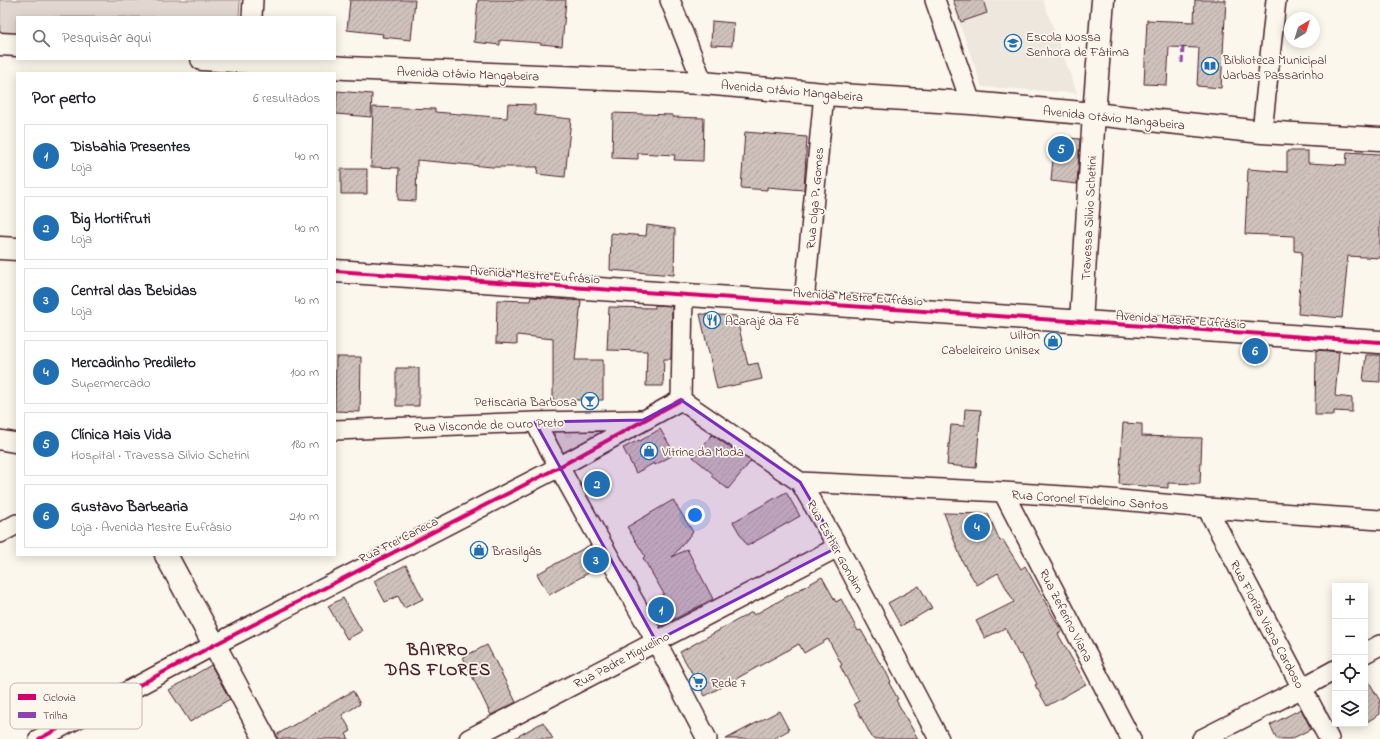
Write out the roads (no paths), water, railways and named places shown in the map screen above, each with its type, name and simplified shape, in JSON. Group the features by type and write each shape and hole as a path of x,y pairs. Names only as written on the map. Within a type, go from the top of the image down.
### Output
{"street":[{"path":"252,16 253,0"},
{"path":"670,0 703,83"},
{"path":"935,0 971,103"},
{"name":"Travessa Silvio Schetini","path":"1081,322 1094,114 1103,0"},
{"path":"1262,132 1276,0"},
{"path":"0,44 16,45"},
{"name":"Avenida Otávio Mangabeira","path":"249,60 354,68 703,83 824,94 971,103 1094,114 1262,132 1380,139"},
{"name":"Rua Olga P. Gomes","path":"804,302 824,94"},
{"path":"0,248 16,249"},
{"name":"Avenida Mestre Eufrásio","path":"336,271 1380,342"},
{"path":"681,400 683,294"},
{"name":"Rua Frei Caneca","path":"142,684 214,645 559,468 681,400"},
{"name":"Rua Esther Gondim","path":"681,400 800,482 838,547 938,739"},
{"name":"Rua Visconde de Ouro Preto","path":"336,430 535,422 643,420"},
{"path":"535,422 559,468 656,641 707,739"},
{"path":"0,440 16,443"},
{"name":"Rua Coronel Fidelcino Santos","path":"800,482 1003,492 1380,520"},
{"name":"Rua Zeferino Viana","path":"1003,492 1131,739"},
{"name":"Rua Floriza Viana Cardoso","path":"1207,508 1330,739"},
{"path":"0,533 16,525"},
{"name":"Rua Padre Miguelino","path":"480,736 656,641 838,547"},
{"path":"167,556 265,739"},
{"path":"1368,651 1380,645"},
{"path":"1202,739 1332,672"},
{"name":"Rua Frei Caneca","path":"39,739 58,729"}],"place":[{"name":"Escola Nossa Senhora de Fátima","path":"1013,43"},
{"name":"Biblioteca Municipal Jarbas Passarinho","path":"1210,66"},
{"name":"Clínica Mais Vida","path":"1061,149"},
{"name":"Acarajé da Fé","path":"712,320"},
{"name":"Uilton Cabeleireiro Unisex","path":"1053,341"},
{"name":"Gustavo Barbearia","path":"1255,351"},
{"name":"Petiscaria Barbosa","path":"590,401"},
{"name":"Vitrine da Moda","path":"649,451"},
{"name":"Big Hortifruti","path":"597,484"},
{"name":"Mercadinho Predileto","path":"977,527"},
{"name":"Brasilgás","path":"479,550"},
{"name":"Central das Bebidas","path":"596,560"},
{"name":"Disbahia Presentes","path":"661,610"},
{"name":"Rede 7","path":"698,682"}],"district":[{"name":"BAIRRO DAS FLORES","path":"438,659"}]}
